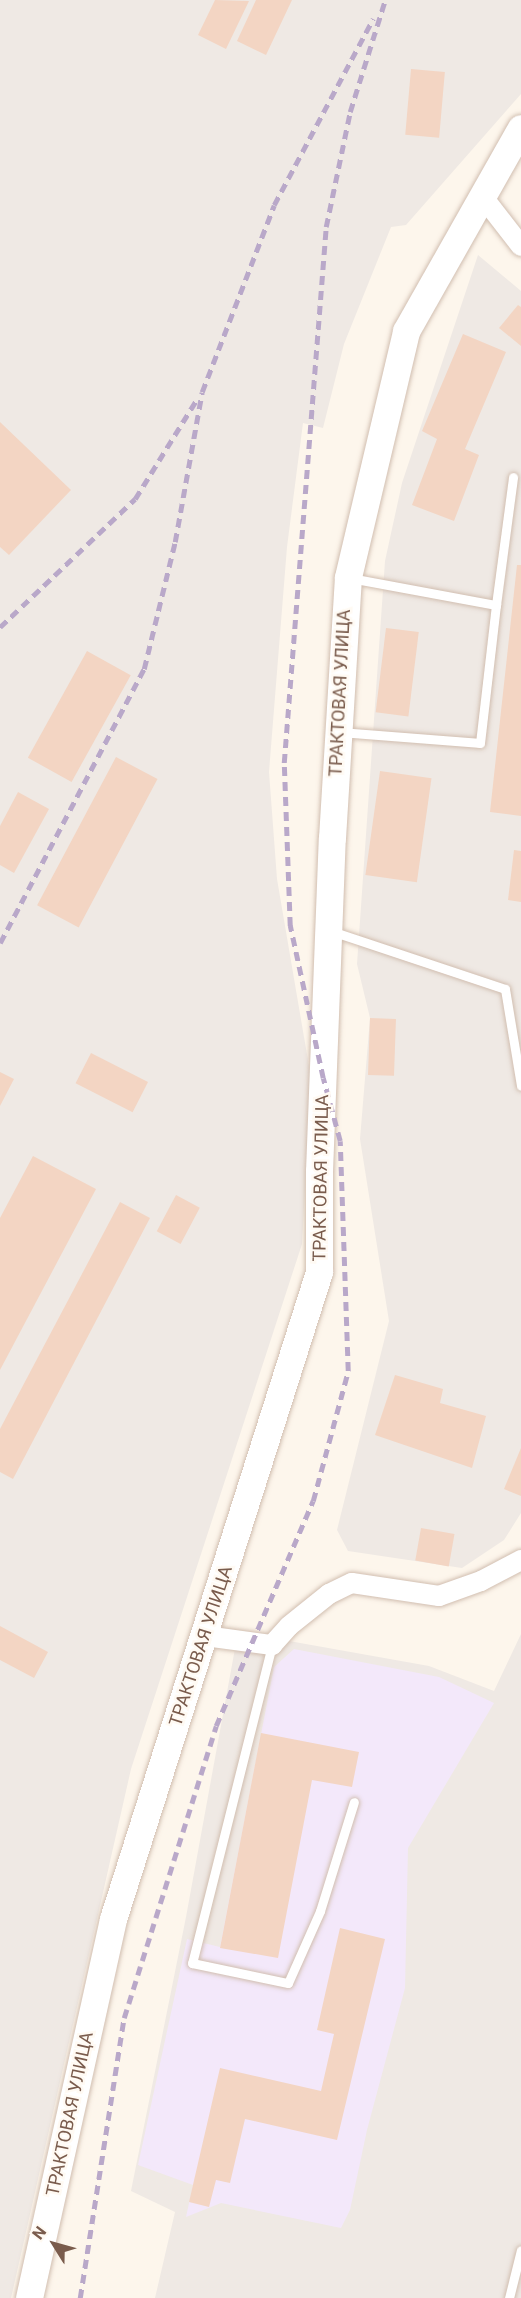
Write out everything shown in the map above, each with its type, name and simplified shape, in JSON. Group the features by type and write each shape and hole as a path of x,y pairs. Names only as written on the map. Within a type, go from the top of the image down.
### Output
{"main road":[{"name":"ТРАКТОВАЯ УЛИЦА","path":"29,2298 113,1919 205,1636 319,1272 319,1171 329,930 348,578 406,330 521,128"}],"street":[{"path":"483,197 521,246"},
{"path":"205,1636 272,1645 289,1626 329,1594 352,1584 440,1596 481,1581 521,1560"}],"lane":[{"path":"338,732 480,743 513,477"},
{"path":"348,578 496,605"},
{"path":"329,930 505,989 521,1086"},
{"path":"272,1645 192,1963 288,1983 320,1911 354,1802"},
{"path":"509,2298 521,2250"}],"shaded area":[{"path":"0,0 521,0 521,94 406,225 391,227 344,344 323,428 303,423 287,547 269,772 277,879 311,1078 302,1244 131,1769 11,2298 0,2298"},
{"path":"478,255 521,291 521,1513 504,1540 462,1568 348,1551 337,1530 389,1321 360,1139 370,1018 357,964 385,561 402,483"},
{"path":"238,1632 429,1666 494,1691 521,1634 521,2298 155,2298 175,2212 131,2191 186,1917"},
{"path":"294,1649 439,1677 494,1703 408,1848 405,1988 367,2130 350,2210 341,2228 221,2203 186,2217 193,2185 138,2165 187,1939 220,1947 274,1667"}],"building":[{"path":"215,0 249,1 226,49 198,35"},
{"path":"256,0 292,0 266,55 237,41"},
{"path":"411,69 445,72 439,138 405,135"},
{"path":"518,305 521,307 521,346 499,328"},
{"path":"463,334 506,352 465,449 479,455 454,521 412,505 437,439 422,431"},
{"path":"0,422 71,490 9,555 0,547"},
{"path":"517,565 521,565 521,816 490,812"},
{"path":"386,628 419,632 408,716 376,712"},
{"path":"87,651 131,675 72,782 28,758"},
{"path":"116,757 157,779 79,927 37,905"},
{"path":"380,771 431,778 417,882 365,875"},
{"path":"18,792 49,809 14,873 0,865 0,826"},
{"path":"514,850 521,851 521,902 508,900"},
{"path":"370,1018 396,1019 394,1076 368,1075"},
{"path":"91,1053 148,1082 133,1112 76,1083"},
{"path":"0,1072 14,1079 0,1106"},
{"path":"33,1156 96,1189 0,1370 0,1218"},
{"path":"176,1195 200,1208 181,1244 157,1231"},
{"path":"120,1202 150,1218 13,1479 0,1472 0,1429"},
{"path":"395,1375 443,1389 440,1403 486,1416 472,1468 375,1435"},
{"path":"521,1448 521,1496 504,1489"},
{"path":"421,1528 454,1534 449,1566 415,1560"},
{"path":"0,1626 48,1652 34,1678 0,1660"},
{"path":"261,1733 359,1752 352,1787 312,1780 278,1958 220,1948"},
{"path":"340,1928 385,1939 337,2140 245,2119 230,2183 216,2180 209,2207 189,2202 220,2068 321,2091 334,2034 317,2030"}],"railway":[{"path":"80,2298 124,2018 216,1726 313,1501 348,1371 340,1141 323,1078 290,926 284,763 326,227 350,112 385,0"},
{"path":"0,943 144,669 175,542 202,392 274,205 373,19"},
{"path":"0,627 135,499 197,399"}]}
